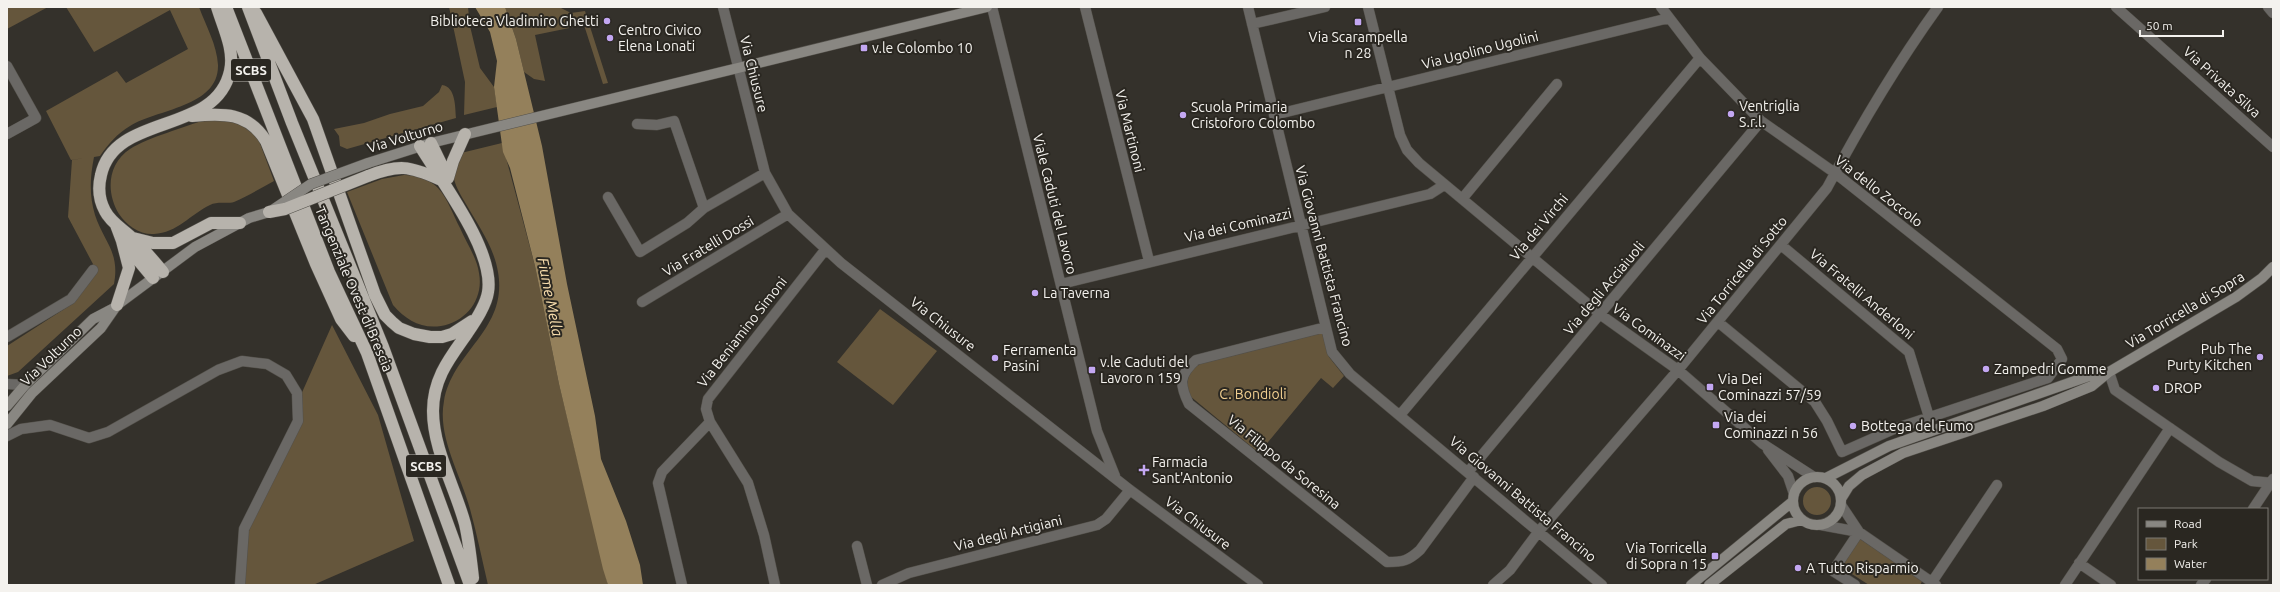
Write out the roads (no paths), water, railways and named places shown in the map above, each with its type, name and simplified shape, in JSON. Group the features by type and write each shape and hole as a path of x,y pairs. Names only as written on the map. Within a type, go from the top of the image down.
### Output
{"highway":[{"path":"158,275 105,211 99,192 102,169 106,160 121,144 143,132 189,116 214,100 220,94 225,86 230,70 231,51 217,7"},
{"name":"Tangenziale Ovest di Brescia","path":"226,7 329,272 367,353 450,585"},
{"name":"Tangenziale Ovest di Brescia","path":"248,7 292,123 383,347 470,585"},
{"path":"253,7 313,119 375,295 385,315 399,328 430,337 452,334 475,319"},
{"path":"189,116 225,114 238,117 260,131 266,141 316,264 341,319 367,353"},
{"path":"444,178 466,134"},
{"path":"426,144 480,249 489,279 488,293 475,319 442,370 434,392 433,411 436,438 465,524 474,585"},
{"path":"269,212 285,209 390,168 405,168 444,178"},
{"path":"127,239 153,243 173,243 211,223 240,223"},
{"path":"116,306 129,268 127,239"}],"street":[{"name":"Via Chiusure","path":"723,7 764,173 788,214 825,250 1118,481 1258,585"},
{"name":"Via Volturno","path":"7,406 25,385 93,319 116,306 195,247 240,223 269,212 311,184 426,144 550,115 987,7"},
{"name":"Viale Caduti del Lavoro","path":"992,7 1097,431 1111,469 1118,481"},
{"name":"Via Martinoni","path":"1085,7 1149,261"},
{"name":"Via Giovanni Battista Francino","path":"1248,7 1332,352 1350,374 1400,414 1602,585"},
{"path":"1252,24 1325,7"},
{"name":"Via Cominazzi","path":"1368,7 1400,135 1407,150 1444,185 1601,315 1678,370 1763,444 1814,477"},
{"name":"Via dello Zoccolo","path":"1661,7 1700,58 1761,121 1835,173 2057,349 2062,359 2048,378"},
{"name":"Via Torricella di Sotto","path":"1539,532 1678,370 1827,188 1840,160 1918,35 1938,7"},
{"name":"Via Privata Silva","path":"2116,7 2273,146"},
{"path":"2268,7 2273,13"},
{"name":"Via Ugolino Ugolini","path":"1274,115 1669,18"},
{"name":"Via dei Virchi","path":"1400,414 1700,58"},
{"path":"7,66 36,118 7,134"},
{"path":"1462,199 1558,84"},
{"path":"637,124 657,125 674,121 704,208"},
{"name":"Via degli Acciaiuoli","path":"1471,475 1761,121"},
{"path":"608,197 640,252 687,222 704,208 764,173"},
{"name":"Via dei Cominazzi","path":"1061,284 1149,261 1430,194 1444,185"},
{"name":"Via Fratelli Dossi","path":"642,302 788,214"},
{"name":"Via Fratelli Anderloni","path":"1781,245 1909,352 1929,417"},
{"name":"Via Beniamino Simoni","path":"710,422 706,409 708,399 825,250"},
{"name":"Via Torricella di Sopra","path":"1821,525 1834,518 1849,486 1862,475 1903,453 2044,406 2092,386 2109,372 2236,297 2262,278 2273,267"},
{"path":"7,337 71,299 93,270"},
{"name":"Via Volturno","path":"7,424 32,392 101,328 116,306"},
{"path":"1718,322 1815,402 1827,420 1842,452 1894,429 2048,378 2062,385"},
{"name":"Via Filippo da Soresina","path":"1326,327 1196,360 1186,368 1182,379 1183,391 1189,404 1386,562 1399,562 1410,559 1420,550 1471,475"},
{"path":"7,436 21,429 50,425 89,438 108,432 218,370 242,361 267,364 286,375 297,393 298,421 244,529 240,585"},
{"path":"2109,372 2115,390 2219,462 2248,479 2272,482 2254,508"},
{"name":"Via Torricella di Sopra","path":"1826,478 1866,456 1905,440 2088,376 2109,372"},
{"path":"7,384 25,385"},
{"path":"682,585 658,483 662,472 710,422 748,483 764,535 775,585"},
{"path":"2065,585 2170,428"},
{"path":"1894,429 1905,440"},
{"name":"Viale Caduti del Lavoro","path":"1094,461 1098,448 1097,431"},
{"name":"Via Cominazzi","path":"1763,444 1788,476 1793,498"},
{"path":"1691,585 1793,498 1798,486 1805,480 1814,477 1826,478 1834,483 1841,502 1859,532 1933,584 1997,485"},
{"name":"Via degli Artigiani","path":"882,585 908,573 1097,525 1106,519 1130,490"},
{"path":"1793,498 1795,512 1802,520 1814,525 1859,532"},
{"path":"1709,585 1786,524 1802,520"},
{"path":"1502,585 1510,570 1539,532"},
{"path":"1855,585 1833,571 1859,532"},
{"path":"857,546 867,585"},
{"path":"2079,563 2111,585"},
{"path":"1493,585 1510,570"}],"water":[{"name":"Fiume Mella","path":"475,7 505,7 516,39 542,146 567,284 595,416 601,459 626,521 640,565 643,585 608,585 603,569 559,384 535,266 510,168 503,152 494,87 497,61 490,32"}],"place":[{"name":"Biblioteca Vladimiro Ghetti","path":"607,21"},
{"name":"Via Scarampella n 28","path":"1358,22"},
{"name":"Centro Civico Elena Lonati","path":"610,38"},
{"name":"v.le Colombo 10","path":"864,48"},
{"name":"Ventriglia S.r.l.","path":"1731,114"},
{"name":"Scuola Primaria Cristoforo Colombo","path":"1183,115"},
{"name":"La Taverna","path":"1035,293"},
{"name":"Pub The Purty Kitchen","path":"2260,357"},
{"name":"Ferramenta Pasini","path":"995,358"},
{"name":"Zampedri Gomme","path":"1986,369"},
{"name":"v.le Caduti del Lavoro n 159","path":"1092,370"},
{"name":"Via Dei Cominazzi 57/59","path":"1710,387"},
{"name":"DROP","path":"2156,388"},
{"name":"Via dei Cominazzi n 56","path":"1716,425"},
{"name":"Bottega del Fumo","path":"1853,426"},
{"name":"Farmacia Sant'Antonio","path":"1144,470"},
{"name":"Via Torricella di Sopra n 15","path":"1715,556"},
{"name":"A Tutto Risparmio","path":"1798,568"}],"park label":[{"name":"C. Bondioli","path":"1253,394"}]}
